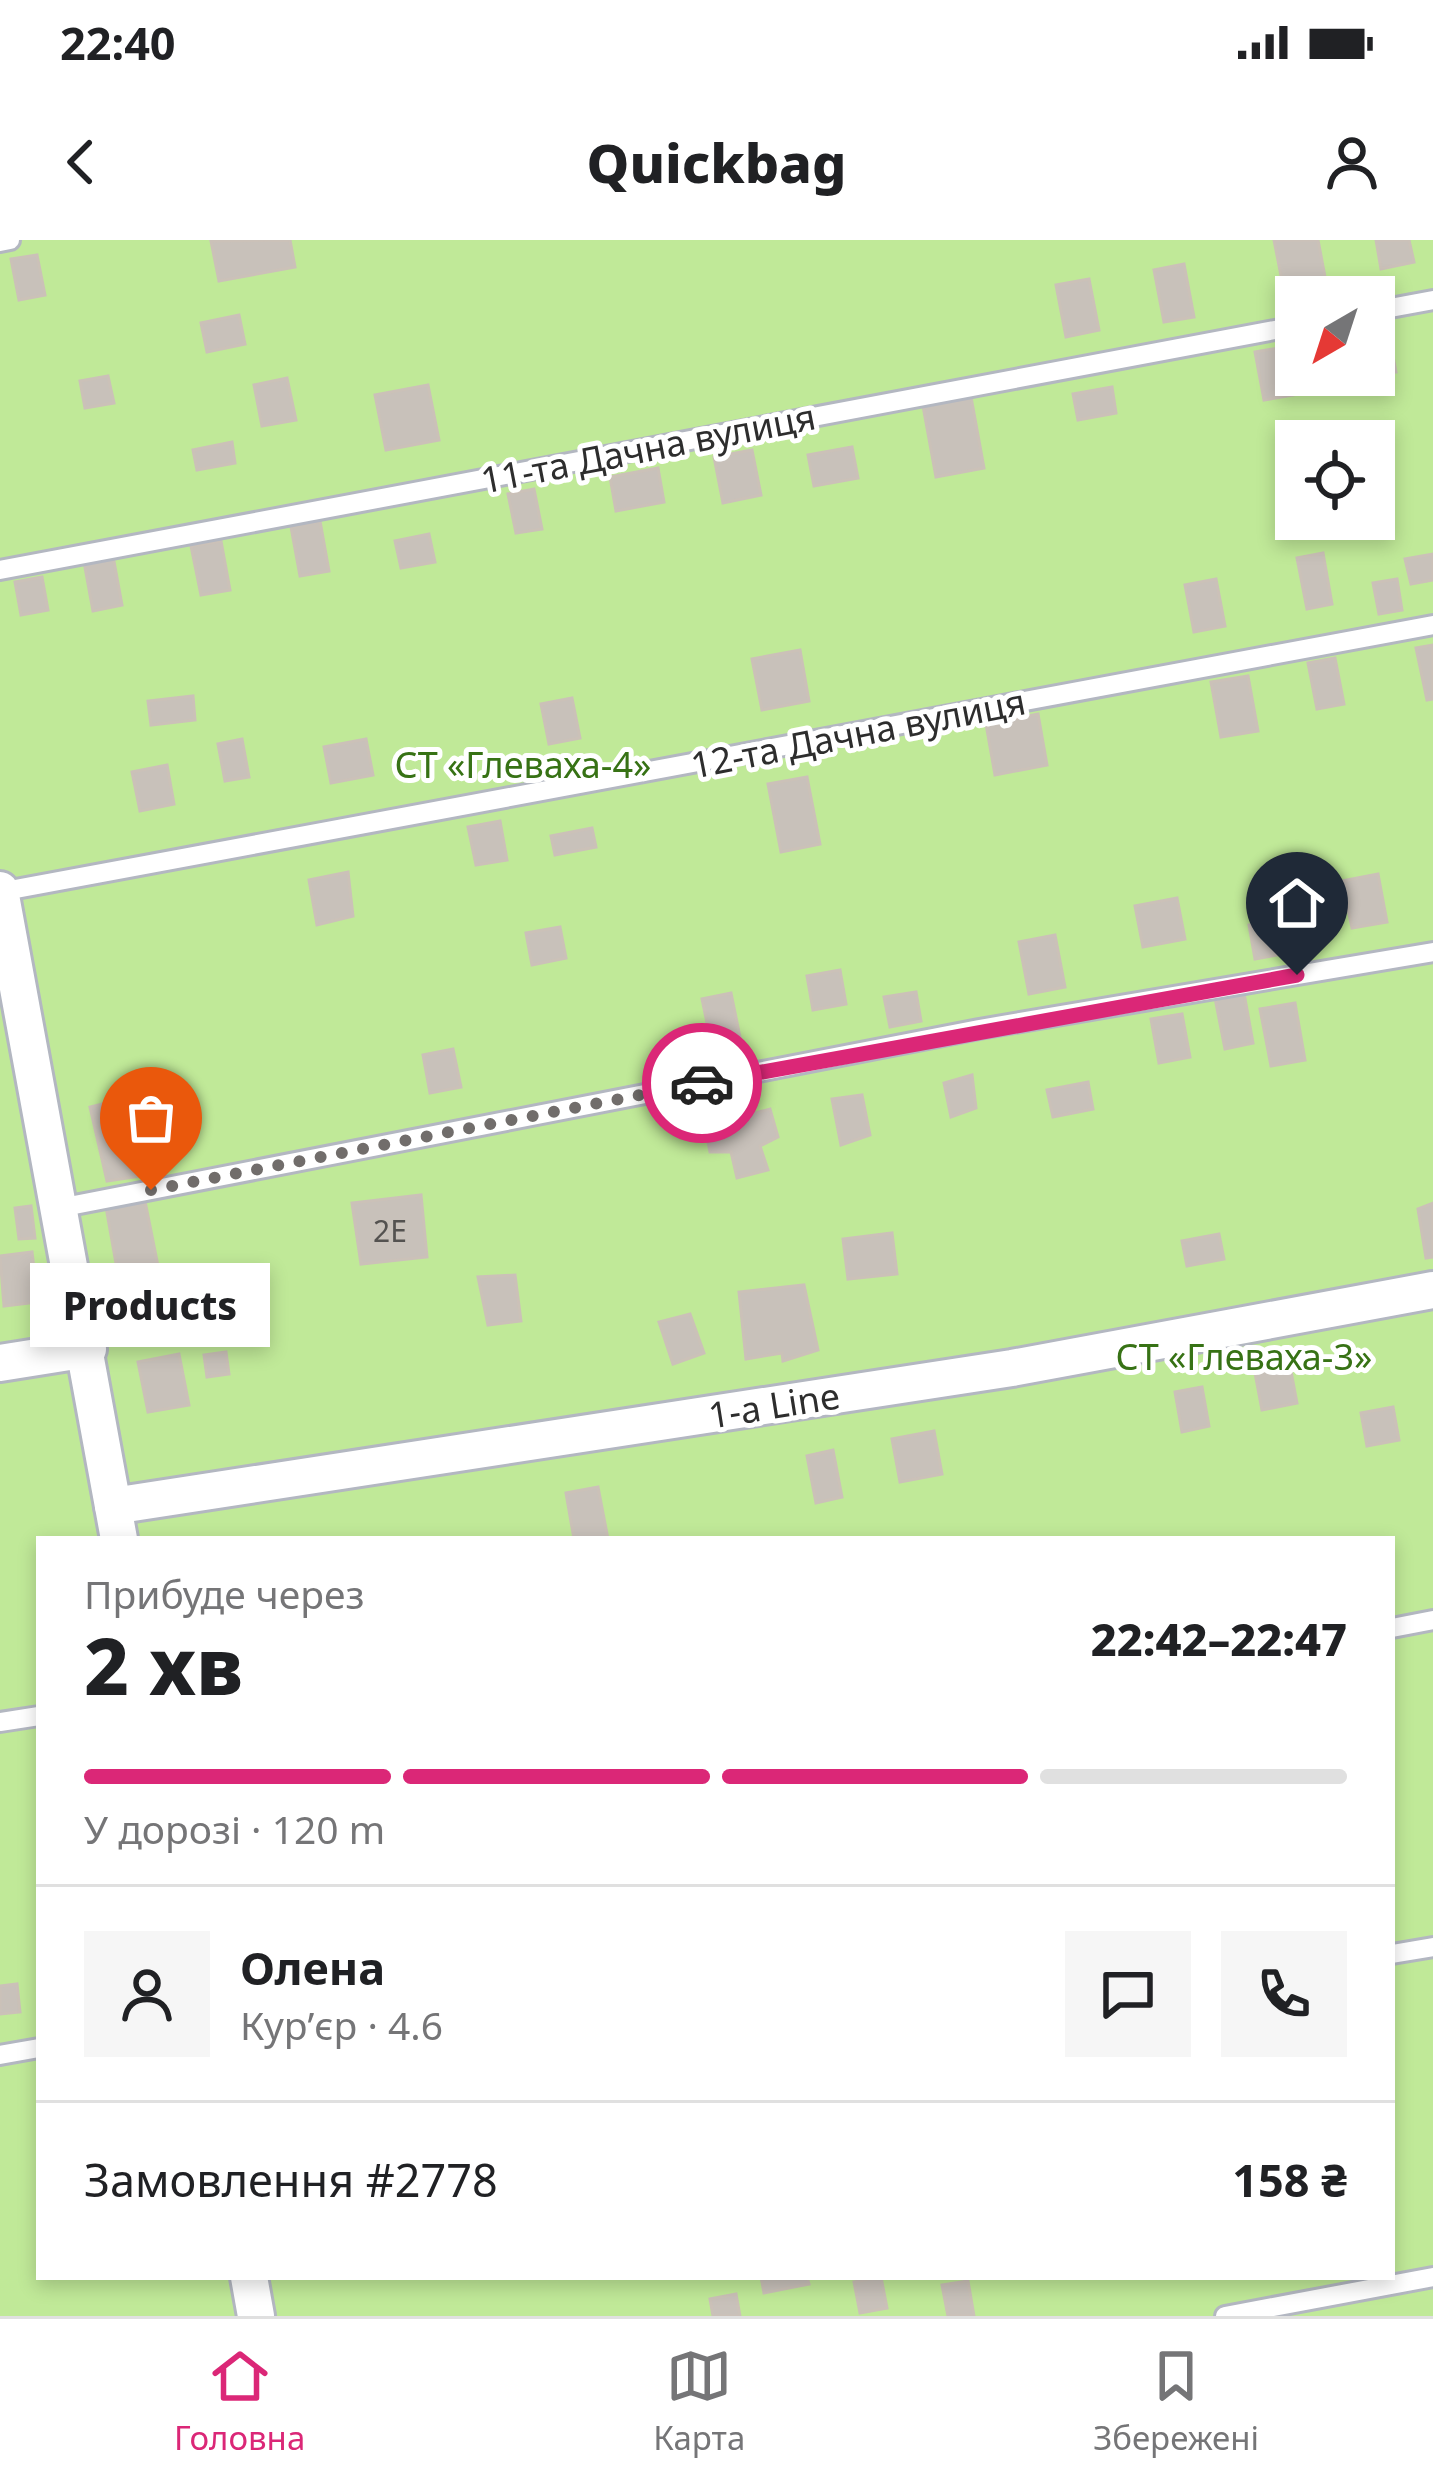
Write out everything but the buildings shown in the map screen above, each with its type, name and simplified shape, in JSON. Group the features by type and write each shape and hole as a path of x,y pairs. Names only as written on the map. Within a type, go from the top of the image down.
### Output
{"street":[{"path":"0,891 8,993 88,1349 116,1522"},
{"name":"1-a Line","path":"116,1522 1012,1369 1433,1290"},
{"path":"0,1363 88,1349"},
{"path":"250,2280 256,2316"}],"lane":[{"path":"0,242 10,240"},
{"path":"1395,307 1433,300"},
{"name":"11-та Дачна вулиця","path":"0,570 1275,330"},
{"name":"12-та Дачна вулиця","path":"0,891 1433,626"},
{"path":"58,1208 979,1029 1433,952"},
{"path":"1395,1627 1433,1620"},
{"path":"0,1722 36,1716"},
{"path":"1395,1953 1433,1947"},
{"path":"0,2055 36,2049"},
{"path":"1225,2316 1433,2277"}],"green space":[{"name":"СТ «Глеваха-4»","path":"0,240 1433,240 1433,2316 249,2316 243,2280 1395,2280 1395,1536 111,1536 0,890"},
{"path":"0,924 108,1536 36,1536 36,2280 241,2280 247,2316 0,2316"}],"way so far":[{"path":"151,1190 702,1083"}],"place":[{"name":"Products","path":"151,1190"}],"route":[{"path":"702,1083 979,1029 1297,975"}],"park label":[{"name":"СТ «Глеваха-3»","path":"1244,1356"}]}
